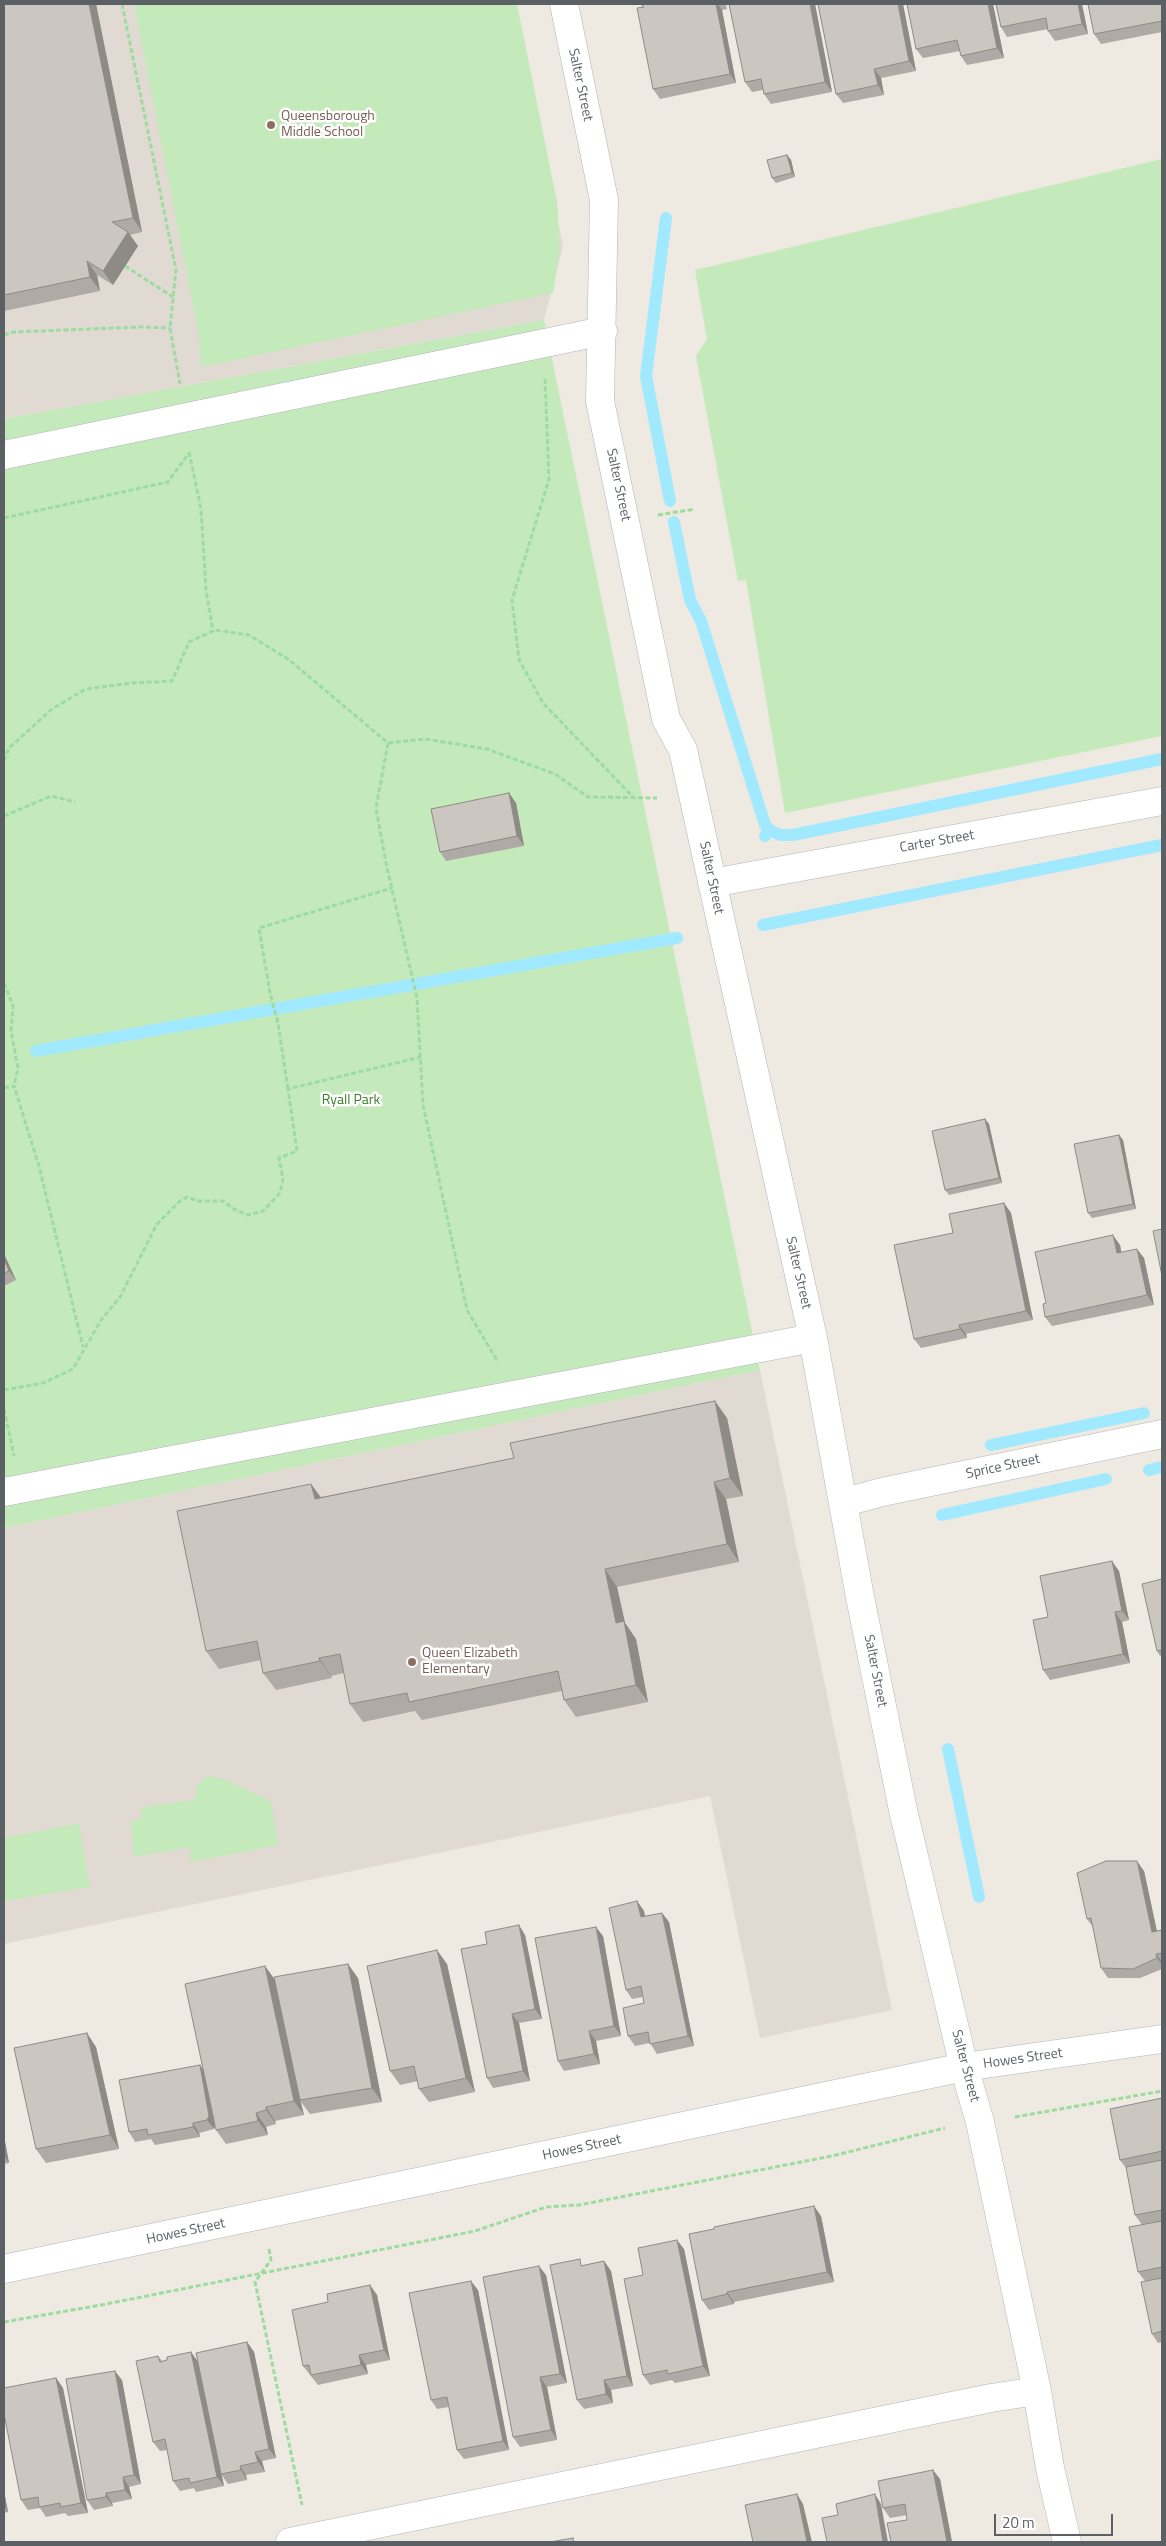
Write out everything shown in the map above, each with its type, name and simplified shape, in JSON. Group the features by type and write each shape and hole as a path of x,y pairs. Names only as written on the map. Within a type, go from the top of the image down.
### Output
{"street":[{"name":"Salter Street","path":"564,4 604,200 603,331 600,401 666,719 683,750 813,1338 860,1597 903,1810 964,2067 980,2122 1037,2391 1050,2468 1067,2542"},
{"path":"4,455 603,331"},
{"name":"Carter Street","path":"712,883 1162,801"},
{"path":"12,1490 813,1338"},
{"name":"Sprice Street","path":"844,1502 882,1492 1162,1434"},
{"name":"Howes Street","path":"4,2269 964,2067 1162,2039"},
{"path":"300,2540 992,2398 1037,2391"}],"path":[{"path":"122,4 176,270 170,328 201,509 206,590 212,631"},
{"path":"125,266 173,297"},
{"path":"4,336 13,332 170,328"},
{"path":"544,343 549,479 512,600 519,660 543,703 633,797"},
{"path":"4,518 168,482 190,453"},
{"path":"4,761 9,748 52,709 86,689 132,683 172,681 189,642 212,631 249,635 288,659 388,743 425,739 487,749 555,774 588,797 663,798 692,793"},
{"path":"388,743 376,808 417,998 423,1105 467,1310 501,1367 508,1396"},
{"path":"4,747 9,748"},
{"path":"4,816 51,796 76,802"},
{"path":"4,1390 43,1383 73,1369 83,1348 101,1320 120,1297 157,1224 181,1200 187,1196 198,1201 223,1201 234,1209 248,1215 263,1211 280,1193 283,1179 279,1158 298,1152 278,1023 270,993 258,928 392,888"},
{"path":"4,983 13,1006 12,1031 18,1068 14,1086 39,1166 83,1348"},
{"path":"288,1088 421,1057"},
{"path":"4,1088 14,1086"},
{"path":"4,1409 12,1490"},
{"path":"1009,2118 1162,2091"},
{"path":"4,2322 261,2274 475,2231 546,2207 579,2205 832,2156 953,2126"},
{"path":"267,2241 271,2260 255,2282 300,2540"}],"shaded area":[{"name":"Queensborough Middle School","path":"4,4 515,4 563,246 544,320 4,419"},
{"name":"Queen Elizabeth Elementary","path":"760,1370 892,2010 760,2038 710,1796 4,1944 4,1528"}],"green space":[{"name":"Queensborough Middle School","path":"134,4 517,4 557,202 560,249 553,293 201,367 199,336"},
{"path":"1162,159 1162,736 785,813 746,580 738,581 696,356 707,339 695,270"},
{"name":"Ryall Park","path":"544,320 760,1370 4,1528 4,419"},
{"path":"206,1776 221,1778 271,1801 278,1845 191,1862 190,1847 134,1857 131,1821 142,1819 141,1807 195,1800 197,1786"},
{"path":"79,1823 90,1887 4,1901 4,1838"}],"building":[{"path":"4,4 89,4 133,218 112,222 128,232 103,271 87,261 90,277 4,295"},
{"path":"643,4 716,4 730,74 653,89 637,8 644,7 642,6"},
{"path":"729,4 810,4 825,82 764,94 761,79 745,82"},
{"path":"818,4 898,4 909,61 874,69 878,85 836,94"},
{"path":"907,4 988,4 997,48 961,56 957,40 916,49"},
{"path":"996,4 1078,4 1082,24 1048,31 1046,18 1001,27"},
{"path":"1088,4 1162,4 1162,21 1094,34"},
{"path":"787,155 792,173 772,178 767,160"},
{"path":"509,793 517,836 440,852 431,809"},
{"path":"985,1119 999,1178 945,1190 932,1131"},
{"path":"1119,1135 1133,1204 1088,1213 1074,1144"},
{"path":"1004,1203 1026,1311 959,1325 960,1329 914,1339 894,1245 953,1233 949,1214"},
{"path":"1162,1229 1162,1276 1153,1231"},
{"path":"1113,1235 1117,1253 1137,1249 1147,1295 1045,1317 1043,1304 1046,1303 1035,1252"},
{"path":"4,1259 9,1271 4,1273"},
{"path":"715,1401 730,1478 714,1482 727,1544 605,1569 616,1623 624,1621 636,1685 564,1700 558,1671 409,1702 407,1693 350,1704 340,1654 319,1658 320,1661 263,1673 257,1641 206,1651 177,1511 311,1484 315,1499 514,1458 510,1443"},
{"path":"1112,1561 1122,1611 1115,1612 1123,1654 1043,1670 1033,1620 1048,1617 1040,1576"},
{"path":"1162,1579 1162,1650 1157,1651 1142,1584"},
{"path":"1106,1861 1137,1861 1152,1932 1162,1930 1162,1953 1156,1954 1157,1958 1133,1969 1101,1968 1091,1918 1087,1919 1077,1873"},
{"path":"637,1901 641,1917 662,1913 688,2036 650,2044 648,2032 628,2036 623,2008 644,2003 641,1986 626,1990 609,1908"},
{"path":"519,1925 535,2009 512,2014 523,2071 487,2078 461,1949 487,1944 485,1932"},
{"path":"596,1927 614,2026 589,2031 594,2054 558,2061 535,1938"},
{"path":"437,1950 466,2078 419,2089 414,2066 390,2071 367,1966"},
{"path":"348,1964 372,2088 300,2100 274,1977"},
{"path":"265,1966 294,2101 266,2107 266,2110 256,2113 258,2121 216,2130 185,1984"},
{"path":"87,2033 110,2135 36,2149 14,2048"},
{"path":"200,2065 209,2116 207,2120 193,2123 193,2127 148,2135 147,2129 129,2132 119,2080"},
{"path":"1162,2098 1162,2151 1120,2160 1110,2109"},
{"path":"1162,2160 1162,2210 1135,2215 1126,2167"},
{"path":"814,2206 827,2272 727,2292 727,2294 702,2300 689,2234"},
{"path":"1162,2221 1162,2267 1138,2272 1129,2227"},
{"path":"677,2240 703,2366 668,2374 667,2370 643,2375 624,2279 643,2275 638,2248"},
{"path":"580,2259 581,2266 604,2261 627,2376 604,2380 606,2394 577,2400 550,2265"},
{"path":"539,2266 560,2374 540,2377 551,2430 513,2437 483,2277"},
{"path":"1162,2278 1162,2331 1152,2334 1141,2282"},
{"path":"471,2281 503,2441 457,2450 447,2397 431,2400 409,2293"},
{"path":"370,2285 384,2350 359,2355 361,2365 311,2375 309,2365 303,2366 292,2310 328,2302 327,2294"},
{"path":"247,2342 269,2449 255,2452 258,2462 240,2466 241,2470 221,2474 196,2353"},
{"path":"191,2352 217,2477 190,2483 189,2478 173,2481 165,2439 153,2442 136,2361 158,2356 160,2362 167,2360 167,2357"},
{"path":"115,2371 134,2475 123,2477 125,2490 106,2493 106,2497 87,2500 66,2379"},
{"path":"56,2378 81,2503 61,2507 60,2503 39,2507 38,2497 21,2500 4,2414 4,2388"},
{"path":"933,2470 947,2542 891,2542 887,2523 907,2520 905,2504 883,2508 878,2481"},
{"path":"797,2494 807,2542 753,2542 745,2505"},
{"path":"875,2494 883,2542 827,2542 822,2518 838,2515 836,2504"},
{"path":"573,2538 574,2542 550,2542"}],"waterway":[{"path":"666,218 646,376 670,501"},
{"path":"674,522 690,600 701,621 765,825 770,830 765,836"},
{"path":"770,830 780,835 793,835 1162,759"},
{"path":"763,925 1162,845"},
{"path":"36,1051 677,938"},
{"path":"991,1445 1144,1413"},
{"path":"1149,1470 1162,1467"},
{"path":"942,1515 1106,1479"},
{"path":"948,1749 979,1897"}],"place":[{"name":"Queensborough Middle School","path":"271,125"},
{"name":"Queen Elizabeth Elementary","path":"412,1662"}]}
